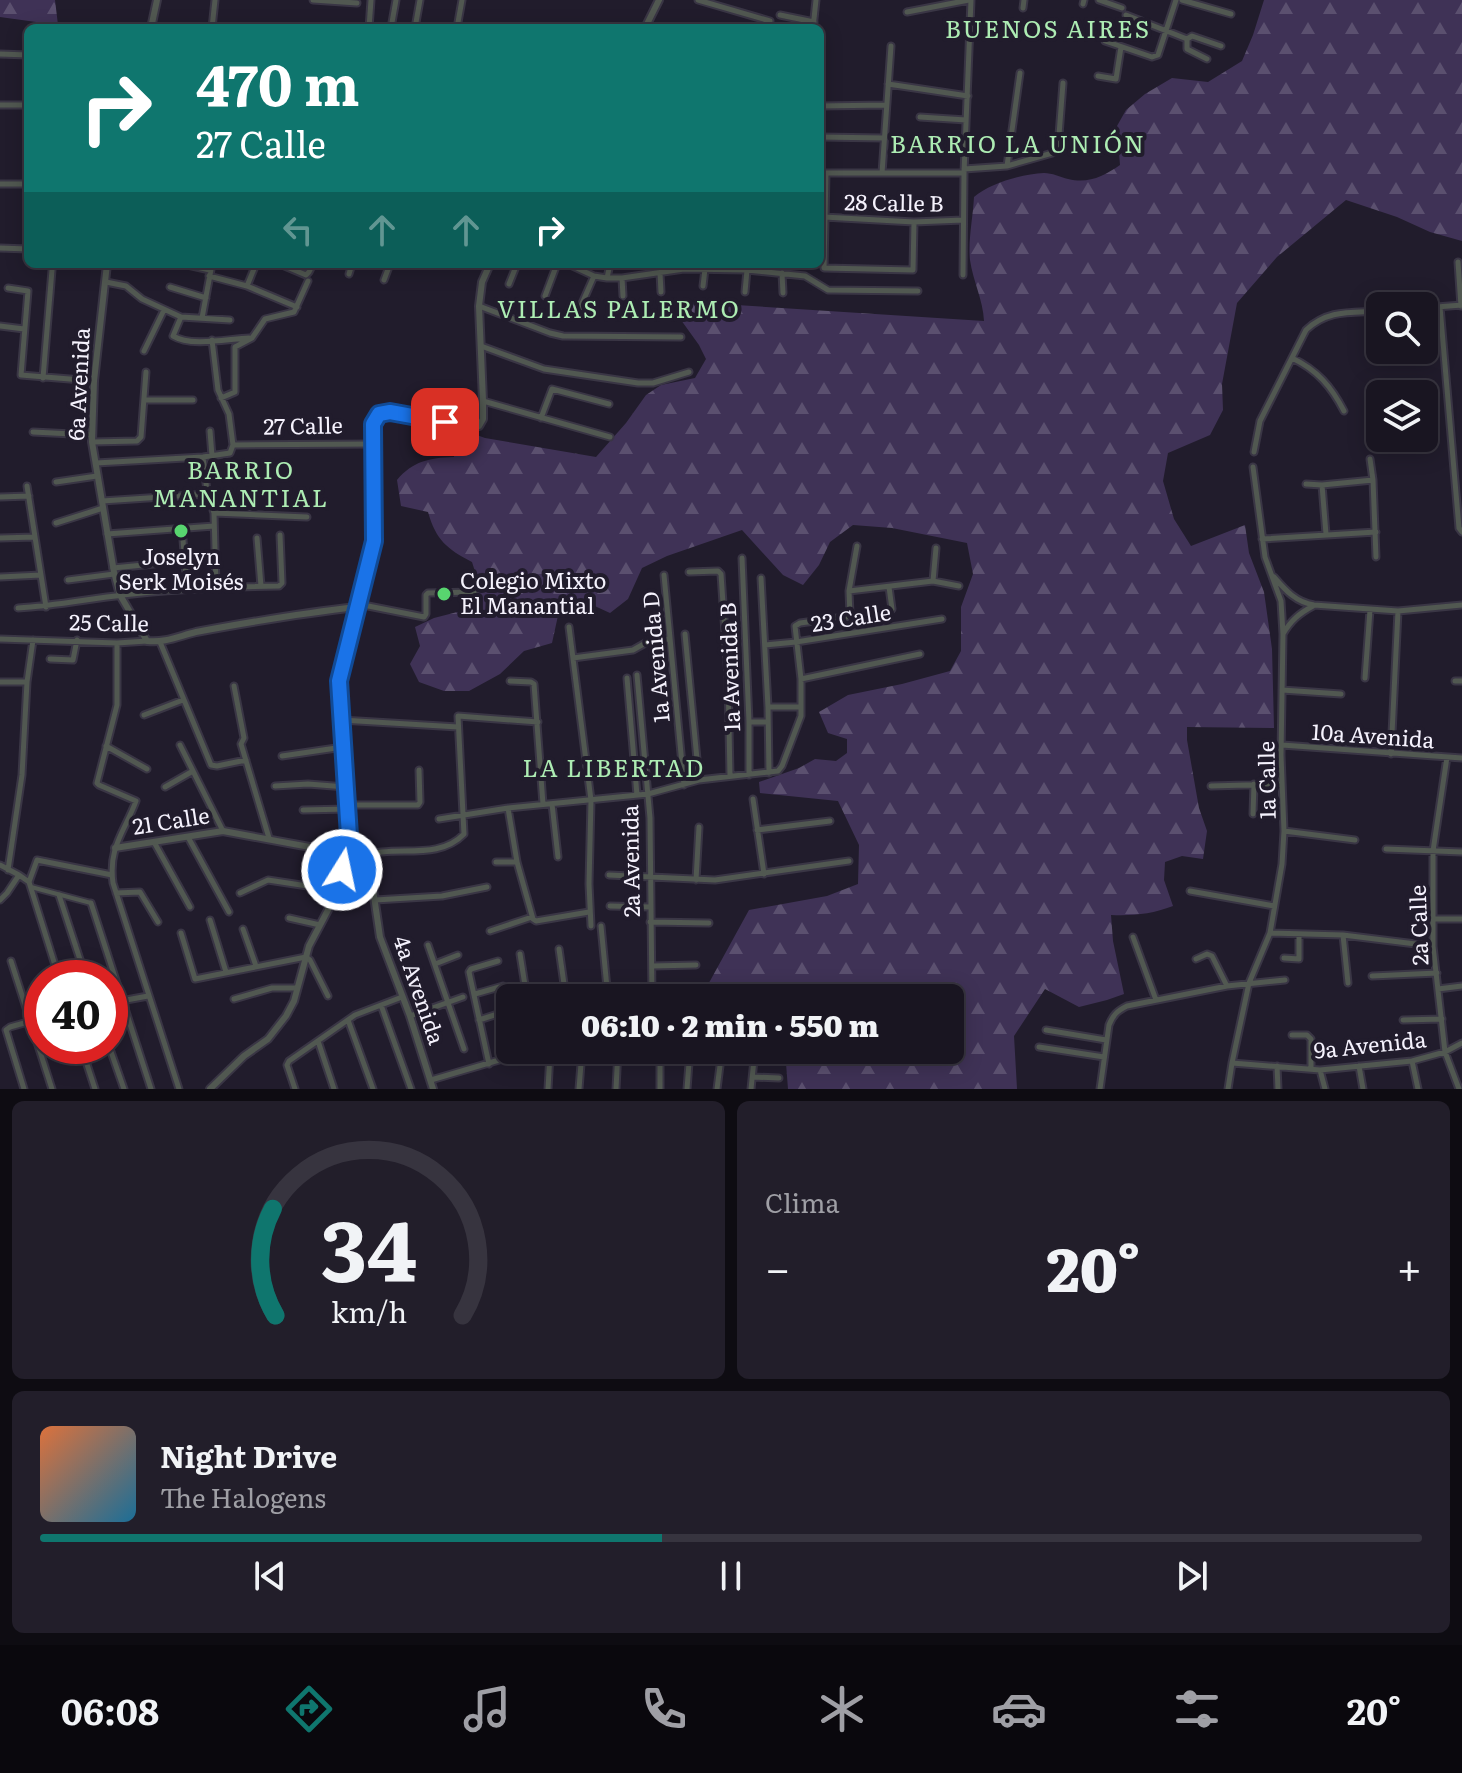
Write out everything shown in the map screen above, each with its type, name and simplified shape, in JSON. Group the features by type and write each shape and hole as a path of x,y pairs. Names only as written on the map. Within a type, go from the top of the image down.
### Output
{"street":[{"path":"152,24 157,0"},
{"path":"212,24 215,0"},
{"path":"313,0 357,3"},
{"path":"370,24 371,0"},
{"path":"390,24 396,0"},
{"path":"416,24 420,0"},
{"path":"458,24 462,0"},
{"path":"647,24 659,0"},
{"path":"698,0 770,21"},
{"path":"814,24 816,0"},
{"path":"907,12 970,0 963,275"},
{"path":"1023,8 1024,0"},
{"path":"1105,41 1152,57 1158,55 1176,0"},
{"path":"1182,0 1231,14"},
{"path":"1100,1 1122,8"},
{"path":"780,15 811,24"},
{"path":"1126,15 1221,46"},
{"path":"1189,38 1187,49 1207,59"},
{"path":"882,173 891,46"},
{"path":"1098,76 1116,79 1121,47"},
{"path":"0,54 24,55"},
{"path":"1007,166 1020,73"},
{"path":"824,173 964,171 1007,166 1056,152 1063,83"},
{"path":"888,84 968,96"},
{"path":"0,105 24,105"},
{"path":"824,106 886,105"},
{"path":"920,117 966,120"},
{"path":"824,137 884,138"},
{"path":"0,184 24,184"},
{"path":"824,217 824,268 913,270 914,222"},
{"name":"28 Calle B","path":"824,217 914,222 963,220"},
{"path":"0,248 24,249"},
{"path":"1458,262 1462,306 1440,307 1459,528 1462,532"},
{"name":"6a Avenida","path":"107,268 94,381 92,438 120,595 147,641"},
{"path":"247,286 254,268"},
{"path":"289,268 306,275 311,268"},
{"path":"349,274 351,268"},
{"path":"384,280 388,268"},
{"path":"210,1089 244,1056 268,1039 286,1016 294,1001 309,946 328,910 350,851 339,681 374,541 373,424 379,414 390,412 479,426 483,419 483,401 479,306 482,282 488,268"},
{"path":"509,284 515,268"},
{"path":"545,296 556,268"},
{"path":"577,268 607,278 684,269 747,270 805,276 828,290 918,291"},
{"path":"607,278 609,268"},
{"path":"661,292 660,273 663,268"},
{"path":"703,286 705,269"},
{"path":"43,378 52,270"},
{"path":"202,318 210,270 297,307"},
{"path":"745,292 747,270"},
{"path":"782,273 783,293"},
{"path":"580,308 594,276"},
{"path":"622,278 623,296"},
{"path":"221,398 236,391 235,347 252,338 265,319 292,313 308,281"},
{"path":"106,282 126,286 142,299 181,317 230,320"},
{"path":"170,287 206,298"},
{"path":"8,288 28,291 20,374 94,381"},
{"path":"479,306 563,336 681,337"},
{"path":"144,351 164,310"},
{"path":"1254,452 1260,421 1306,330 1318,319 1332,314 1366,312"},
{"path":"181,317 173,336 188,342 252,338"},
{"path":"0,326 24,329"},
{"path":"95,463 230,453 233,445 229,414 218,390 212,340"},
{"path":"481,346 544,369 638,383 653,383 689,372"},
{"path":"1292,358 1322,377 1344,411"},
{"path":"33,432 137,441 141,437 146,372"},
{"path":"541,418 552,389 609,404"},
{"path":"144,400 193,400"},
{"path":"483,401 610,437"},
{"path":"210,431 212,456"},
{"name":"27 Calle","path":"233,445 373,444"},
{"path":"56,523 102,504 208,497 203,457"},
{"path":"1370,459 1376,557"},
{"name":"1a Calle","path":"1228,1089 1249,983 1270,933 1282,864 1284,831 1281,601 1262,539 1253,467"},
{"path":"56,482 97,476"},
{"path":"1306,484 1373,480"},
{"path":"1322,485 1326,534"},
{"path":"27,486 46,607"},
{"path":"0,497 29,496"},
{"path":"216,586 213,512 307,517"},
{"path":"107,534 214,526"},
{"path":"182,528 187,588"},
{"path":"1262,539 1376,532"},
{"path":"18,608 187,588 279,586 282,583 280,535"},
{"path":"0,538 35,537"},
{"path":"257,538 261,586"},
{"path":"850,615 849,591 857,546"},
{"path":"936,548 937,582"},
{"name":"1a Avenida B","path":"742,558 749,775"},
{"path":"68,580 184,561"},
{"path":"689,572 720,572 728,677 730,776"},
{"path":"1270,573 1303,604 1398,611 1462,605"},
{"path":"0,577 41,575"},
{"name":"1a Avenida D","path":"664,575 684,785"},
{"path":"761,578 769,773"},
{"path":"849,591 921,582 959,586"},
{"path":"439,819 508,808 648,794 699,780 769,773 780,769 800,720 801,679 796,624 890,611 889,587"},
{"name":"25 Calle","path":"0,639 160,642 194,633 358,605 426,616 427,594 474,592"},
{"path":"1283,634 1290,622 1314,605"},
{"path":"1365,678 1370,610"},
{"path":"1391,754 1398,611"},
{"name":"23 Calle","path":"765,645 942,619"},
{"path":"569,627 591,800 591,926"},
{"path":"685,634 699,780"},
{"path":"573,658 633,650 649,641 670,639"},
{"path":"8,870 23,764 27,682 33,640"},
{"path":"50,659 73,660 77,640"},
{"path":"160,642 211,765 214,767 246,760"},
{"path":"117,643 117,705 97,783 136,801 115,848 112,875 179,1089"},
{"path":"801,679 920,654"},
{"name":"2a Avenida","path":"637,675 650,818 652,984"},
{"path":"627,678 637,795"},
{"path":"510,681 533,683 543,804"},
{"path":"0,682 27,682"},
{"path":"234,686 244,738 241,744 269,838"},
{"path":"1282,690 1341,694"},
{"path":"144,715 183,700"},
{"path":"768,707 801,707"},
{"path":"464,815 459,716 538,722"},
{"path":"341,720 458,727"},
{"path":"749,722 767,722"},
{"path":"180,745 223,831"},
{"name":"10a Avenida","path":"1282,745 1462,758"},
{"path":"106,746 147,769"},
{"path":"282,756 343,747"},
{"name":"2a Calle","path":"1447,757 1433,851 1433,946 1445,1052 1459,1089"},
{"path":"303,810 418,805 419,770"},
{"path":"165,787 193,771"},
{"path":"275,786 308,784 346,787"},
{"path":"1253,814 1254,784"},
{"path":"1211,786 1282,784"},
{"path":"753,799 764,874"},
{"path":"552,804 558,857"},
{"path":"508,808 517,862 533,918"},
{"name":"21 Calle","path":"115,848 223,831 366,855 424,851 451,844 464,834 464,815"},
{"path":"757,830 830,821"},
{"path":"696,880 699,827"},
{"path":"1284,831 1355,840"},
{"path":"188,837 229,912"},
{"path":"154,842 190,907"},
{"path":"1386,849 1462,852"},
{"name":"4a Avenida","path":"366,855 380,937 433,1089"},
{"path":"53,960 29,884 36,860 112,875"},
{"path":"609,875 715,880 849,861"},
{"path":"496,862 517,862"},
{"path":"0,865 29,884 91,903 109,960"},
{"path":"0,900 19,875"},
{"path":"240,893 268,880 334,890"},
{"path":"375,900 442,896 487,887"},
{"path":"1190,891 1274,906"},
{"path":"116,893 140,892 158,922"},
{"path":"59,895 80,960"},
{"path":"610,906 650,907"},
{"path":"490,931 533,918 589,912"},
{"path":"289,918 320,925"},
{"path":"1433,919 1462,919"},
{"path":"210,920 226,972"},
{"path":"650,922 709,923"},
{"path":"601,926 607,984"},
{"path":"243,929 256,966"},
{"path":"181,933 195,979 306,957"},
{"path":"1270,933 1343,935 1433,946"},
{"path":"1284,958 1299,959 1299,934"},
{"path":"1343,935 1348,983"},
{"path":"1133,937 1156,1000"},
{"path":"428,945 464,1049"},
{"path":"559,949 564,984"},
{"path":"520,954 525,984"},
{"path":"1196,959 1207,954 1212,956 1227,986"},
{"path":"435,964 458,955"},
{"path":"306,957 328,996"},
{"path":"11,961 24,1004"},
{"path":"489,1064 469,970 498,961"},
{"path":"652,966 696,965"},
{"path":"1372,976 1437,973"},
{"path":"1100,1089 1106,1040 1112,1017 1118,1011 1127,1006 1227,986 1285,980"},
{"path":"1438,989 1462,986"},
{"path":"234,999 269,989 297,988"},
{"path":"475,994 496,988"},
{"path":"128,1000 148,996"},
{"path":"295,1089 287,1062 364,1010 402,997"},
{"path":"410,1016 463,997"},
{"path":"381,1005 411,1089"},
{"path":"479,1020 496,1015"},
{"path":"128,1019 151,1089"},
{"path":"1403,1020 1442,1019"},
{"path":"348,1020 373,1089"},
{"path":"24,1022 6,1030 24,1089"},
{"path":"1046,1030 1106,1040"},
{"path":"1292,1035 1307,1035 1311,1039 1311,1069"},
{"path":"318,1041 334,1089"},
{"name":"9a Avenida","path":"1232,1063 1320,1070 1412,1061 1445,1052 1462,1043"},
{"path":"1039,1047 1104,1057"},
{"path":"1412,1061 1418,1089"},
{"path":"431,1080 496,1062"},
{"path":"44,1064 52,1089"},
{"path":"87,1064 95,1089"},
{"path":"115,1064 124,1089"},
{"path":"548,1089 549,1064"},
{"path":"579,1089 582,1064"},
{"path":"616,1089 617,1064"},
{"path":"660,1064 660,1089"},
{"path":"687,1089 689,1064"},
{"path":"717,1089 720,1064"},
{"path":"751,1089 754,1064"},
{"path":"1277,1066 1278,1089"},
{"path":"1359,1066 1363,1089"},
{"path":"1320,1070 1325,1089"},
{"path":"753,1077 779,1078"}],"green space":[{"path":"0,0 55,0 58,24 51,24 0,17"},
{"path":"1264,0 1462,0 1462,241 1346,200 1277,257 1237,303 1222,384 1223,410 1210,435 1168,453 1163,481 1174,519 1191,546 1245,525 1249,553 1264,592 1272,649 1274,728 1187,727 1199,808 1207,831 1203,859 1182,856 1165,862 1164,880 1173,906 1142,914 1111,915 1124,994 1079,1007 1045,989 1014,1036 1017,1089 788,1089 786,1064 964,1064 964,984 708,984 749,910 827,896 858,884 859,845 838,801 760,793 759,782 815,759 836,761 847,753 847,739 828,733 819,712 848,695 950,671 961,651 961,607 973,574 967,543 892,528 853,525 830,542 819,565 803,585 783,575 742,530 642,568 628,599 610,613 586,602 559,611 552,643 524,651 500,674 469,691 444,691 419,682 410,664 420,646 415,627 434,618 469,609 479,584 472,562 444,543 428,512 401,506 397,480 422,462 454,457 460,429 485,438 596,457 646,395 661,385 695,378 706,359 681,320 674,301 984,321 970,260 974,197 997,184 1026,175 1047,173 1083,180 1102,176 1120,165 1117,126 1126,110 1172,78 1208,82 1242,61"}],"place":[{"name":"Joselyn Serk Moisés","path":"181,531"},
{"name":"Colegio Mixto El Manantial","path":"444,594"}],"district":[{"name":"BUENOS AIRES","path":"1048,30"},
{"name":"BARRIO LA UNIÓN","path":"1018,145"},
{"name":"VILLAS PALERMO","path":"619,310"},
{"name":"BARRIO MANANTIAL","path":"241,485"},
{"name":"LA LIBERTAD","path":"614,769"}],"route":[{"path":"342,870 350,851 339,681 374,541 373,424 375,418 385,412 445,422"}]}
